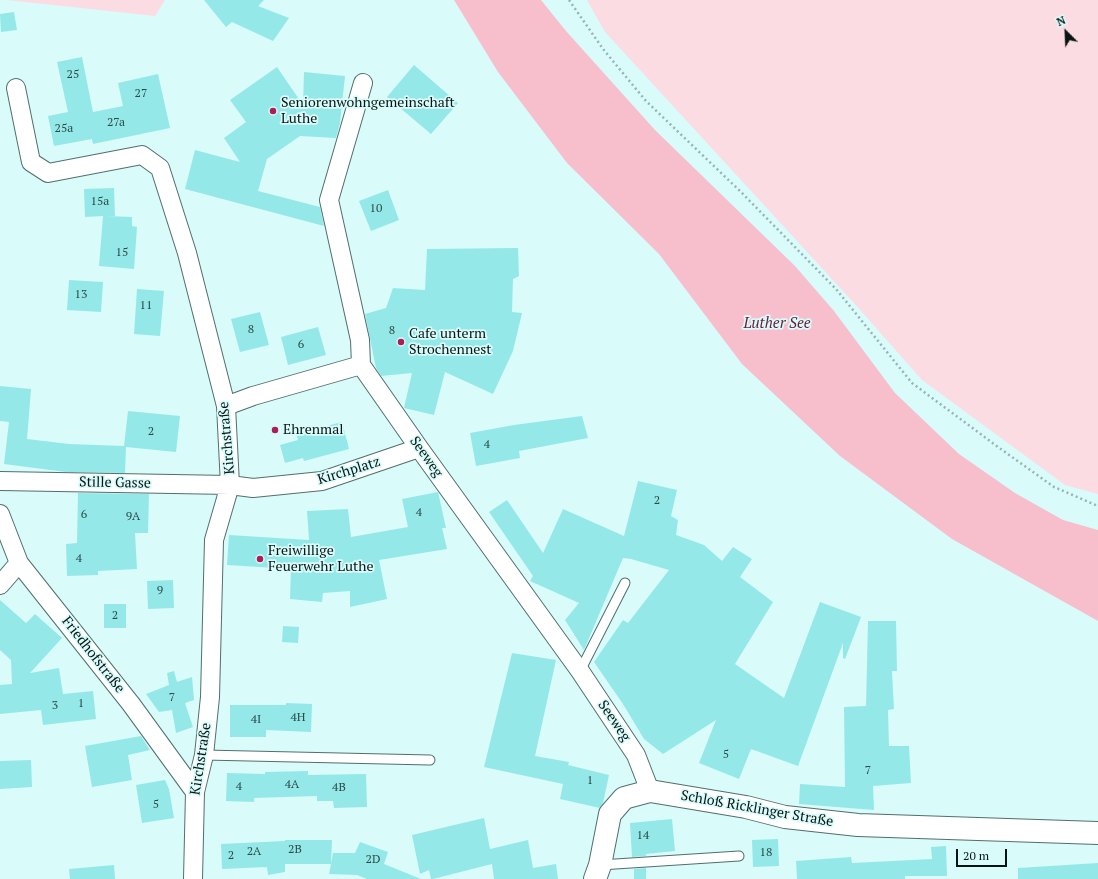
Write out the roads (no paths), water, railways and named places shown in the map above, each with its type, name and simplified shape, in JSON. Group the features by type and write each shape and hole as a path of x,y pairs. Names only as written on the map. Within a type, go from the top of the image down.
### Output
{"street":[{"name":"Seeweg","path":"364,83 329,200 360,340 362,365 419,448 580,671 636,755 650,791"},
{"name":"Kirchstraße","path":"16,88 31,162 48,173 142,155 160,168 187,253 226,406 230,485 214,540 210,697 204,755 195,792 193,879"},
{"path":"226,406 253,396 362,365"},
{"name":"Kirchplatz","path":"230,485 253,488 322,481 419,448"},
{"name":"Stille Gasse","path":"0,481 230,485"},
{"name":"Friedhofstraße","path":"0,514 19,563 131,704 195,792"},
{"path":"0,585 19,563"},
{"name":"Schloß Ricklinger Straße","path":"597,872 610,814 624,798 650,791 746,807 785,817 858,825 1098,833"}],"lane":[{"path":"580,671 624,583"},
{"path":"204,755 430,760"},
{"path":"597,872 739,856"}],"water":[{"name":"Luther See","path":"454,0 541,0 566,31 655,130 795,266 834,311 895,393 959,454 1015,493 1063,520 1098,530 1098,621 952,539 840,456 742,364 659,254 567,163 498,72"}],"place":[{"name":"Seniorenwohngemeinschaft Luthe","path":"273,111"},
{"name":"Cafe unterm Strochennest","path":"401,342"},
{"name":"Ehrenmal","path":"275,430"},
{"name":"Freiwillige Feuerwehr Luthe","path":"260,559"}]}
